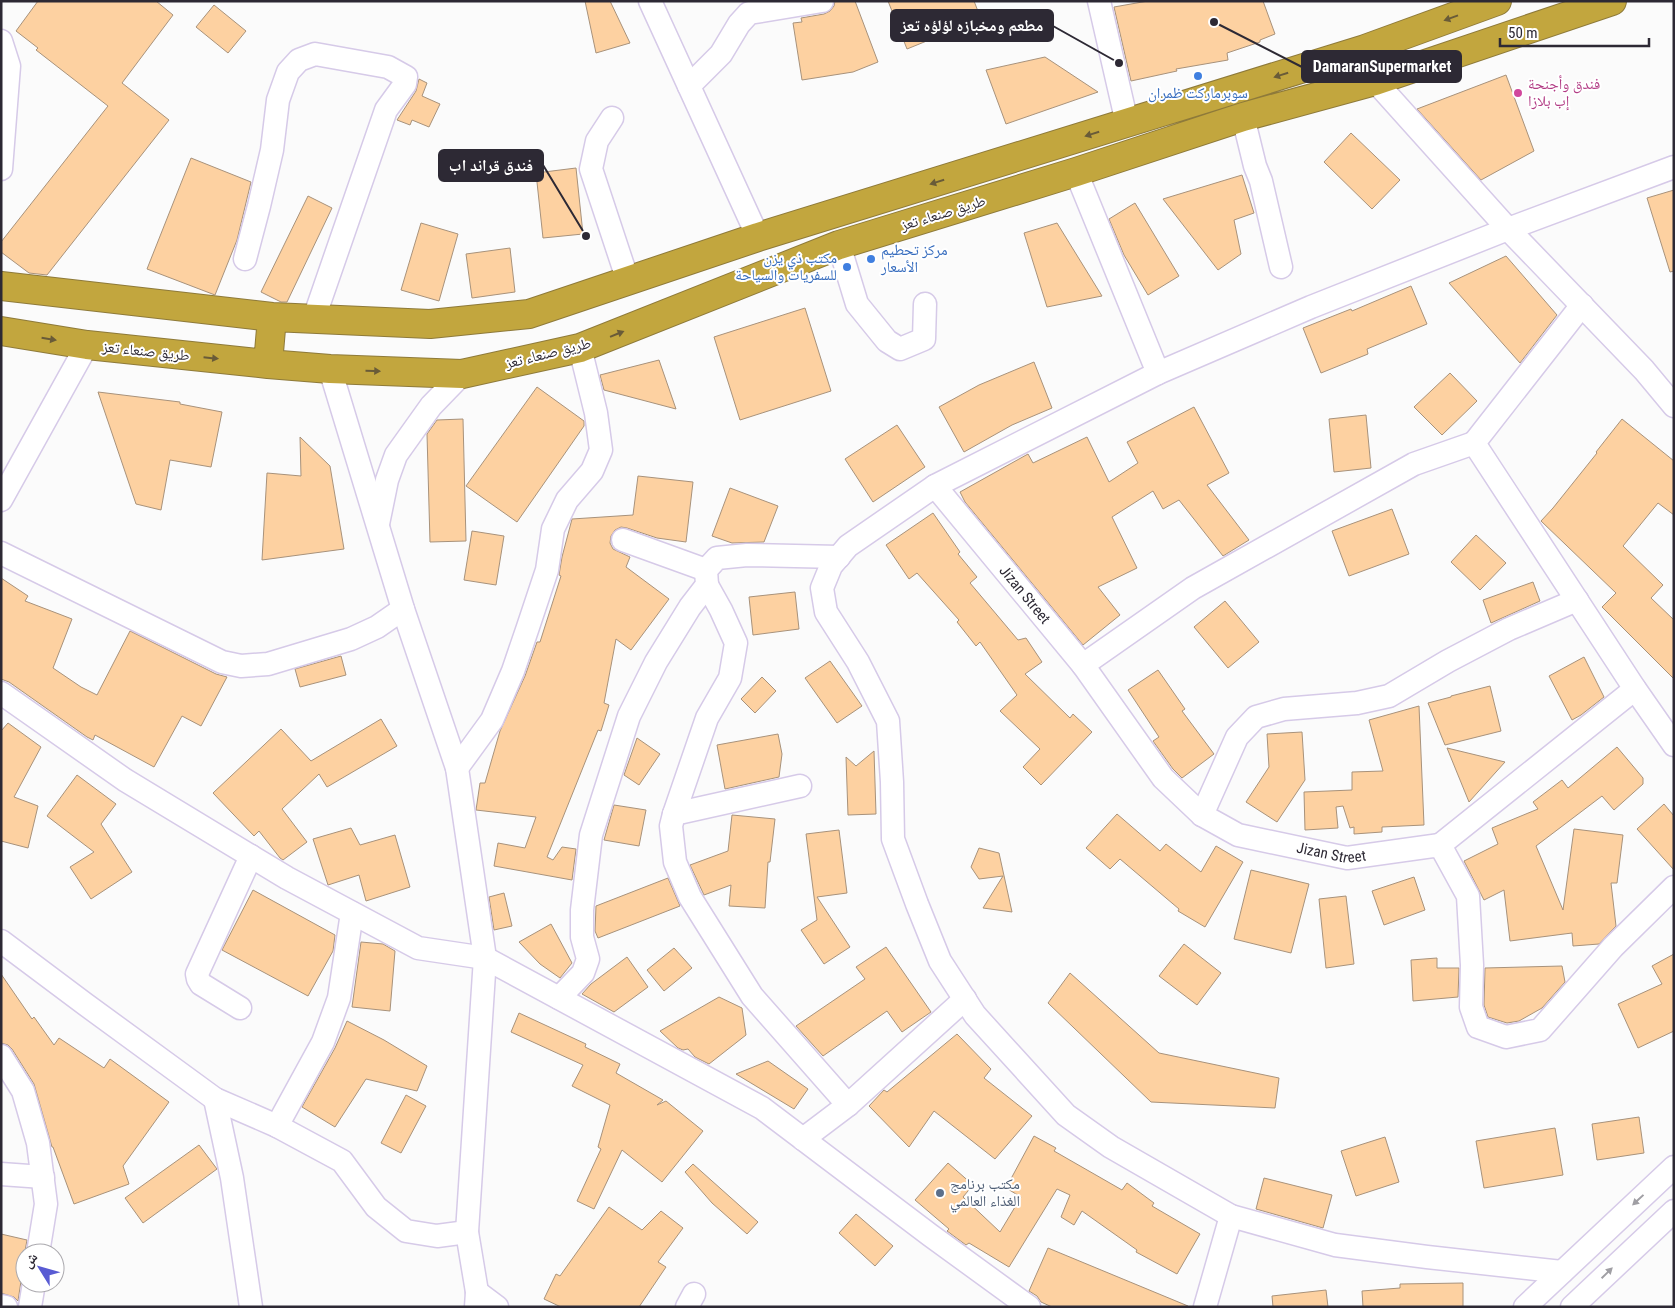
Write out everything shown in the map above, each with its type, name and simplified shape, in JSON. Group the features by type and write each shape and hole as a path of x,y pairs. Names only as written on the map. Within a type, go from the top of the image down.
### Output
{"highway":[{"name":"طريق صنعاء تعز","path":"1,286 272,317 430,324 529,314 758,237 1365,49 1497,1"},
{"name":"طريق صنعاء تعز","path":"1,331 87,345 268,364 330,369 462,374 580,348 839,246 1076,172 1243,117 1375,81 1612,1"},
{"path":"268,364 272,317"}],"street":[{"path":"650,1 758,237"},
{"path":"689,86 721,54 739,24 750,13 822,1"},
{"path":"1099,1 1127,123"},
{"path":"1,41 8,66 1,169"},
{"path":"244,259 272,150 278,100 288,72 293,66 299,60 315,54 388,67 406,76 405,84 386,110 314,318"},
{"path":"1375,81 1508,229 1644,370 1674,406"},
{"path":"1243,117 1261,181 1280,267"},
{"path":"612,118 597,141 591,169 628,281"},
{"path":"1562,1272 1335,1245 1231,1216 1112,1147 1066,1115 975,1015 940,961 893,839 888,721 858,662 826,612 822,588 831,566 848,546 935,486 1158,373 1311,307 1508,229 1674,167"},
{"path":"1076,172 1158,373"},
{"path":"839,246 856,304 887,341 900,349 924,339 925,304"},
{"path":"1083,665 1201,584 1414,464 1474,443 1506,405 1582,305"},
{"path":"1,500 87,345"},
{"path":"457,768 492,720 513,671 547,570 553,529 568,500 592,471 601,450 596,413 580,348"},
{"path":"330,369 403,608 457,768 485,958 467,1232 476,1299 497,1307"},
{"path":"377,526 387,480 396,455 431,406 462,374"},
{"path":"1474,443 1635,689 1674,745"},
{"name":"Jizan Street","path":"935,486 1083,665 1163,778 1202,815 1238,835 1347,858 1440,846"},
{"path":"623,540 707,577 736,643 730,678 707,718 674,814 671,826 675,862 690,897 752,996 848,1105"},
{"path":"1,553 222,662 241,666 268,664 352,640 377,627 403,608"},
{"path":"559,998 583,974 588,959 582,937 582,910 591,834 629,716 656,662 690,607 717,558 747,554 839,557"},
{"path":"1202,815 1237,737 1256,717 1284,709 1358,703 1389,696 1448,661 1509,629 1577,600"},
{"path":"1635,689 1440,846 1468,896 1472,965 1471,1007 1478,1027 1506,1037 1540,1030 1613,947 1674,886"},
{"path":"1,693 125,780 287,878 418,948 485,958 762,1108 1029,1307"},
{"path":"674,814 800,786"},
{"path":"240,1008 201,984 197,974 251,856"},
{"path":"277,1126 323,1042 339,998 352,913"},
{"path":"1,941 215,1099 277,1126 342,1161 376,1207 406,1231 438,1236 467,1232"},
{"path":"803,1139 848,1105 965,999"},
{"path":"1,1056 23,1091 38,1143 46,1204 40,1243"},
{"path":"215,1099 232,1178 251,1307"},
{"path":"1525,1307 1674,1168"},
{"path":"1,1174 43,1177"},
{"path":"1572,1307 1674,1211"},
{"path":"1205,1307 1231,1216"},
{"path":"30,1307 32,1293"},
{"path":"1,1306 6,1307"}],"building":[{"path":"38,1 156,1 173,15 122,83 169,120 47,275 29,273 1,252 1,242 108,106 36,50 38,48 16,31"},
{"path":"585,1 610,1 630,43 596,53"},
{"path":"835,1 855,1 878,62 853,72 802,80 793,23 802,22 801,18 824,14 830,11"},
{"path":"888,1 974,1 981,19 907,49"},
{"path":"1148,1 1263,1 1275,34 1260,40 1260,42 1227,53 1228,60 1176,69 1177,71 1131,81 1114,7"},
{"path":"214,5 246,31 228,53 196,27"},
{"path":"1045,57 1098,92 1006,124 986,70"},
{"path":"1506,75 1534,151 1481,180 1417,109"},
{"path":"419,79 427,83 422,96 440,104 429,127 412,120 410,125 397,120 416,91"},
{"path":"1351,133 1400,180 1372,209 1324,162"},
{"path":"191,158 251,182 237,240 215,295 147,269"},
{"path":"576,168 583,234 543,238 536,173"},
{"path":"1242,175 1254,213 1234,220 1241,254 1218,270 1163,199"},
{"path":"1674,190 1674,271 1670,272 1647,198"},
{"path":"308,196 332,208 287,302 281,302 261,292"},
{"path":"1135,203 1179,276 1148,295 1124,255 1109,219"},
{"path":"421,223 458,234 439,301 401,290"},
{"path":"1057,223 1102,296 1047,307 1024,233"},
{"path":"510,248 515,292 472,298 466,254"},
{"path":"1506,256 1557,315 1520,363 1449,283"},
{"path":"1411,286 1427,324 1367,349 1368,354 1321,373 1303,328 1351,309 1352,311"},
{"path":"805,308 831,391 740,420 714,337"},
{"path":"659,360 676,409 604,390 600,375"},
{"path":"1034,362 1052,408 1012,425 964,452 939,407 979,385"},
{"path":"1450,373 1477,401 1442,435 1414,407"},
{"path":"537,387 584,421 584,426 517,522 466,486"},
{"path":"98,392 180,402 180,404 222,412 211,467 170,460 161,510 136,504"},
{"path":"1194,407 1229,473 1207,485 1249,540 1223,556 1179,500 1163,509 1153,491 1112,517 1137,568 1098,587 1120,615 1083,645 965,502 960,492 1028,454 1033,463 1087,437 1109,482 1138,463 1127,442"},
{"path":"1366,415 1371,468 1334,472 1329,419"},
{"path":"463,419 466,541 430,542 427,434 437,420"},
{"path":"1622,419 1674,461 1674,515 1658,503 1623,546 1663,585 1651,598 1674,620 1674,679 1602,607 1616,593 1541,521 1597,453"},
{"path":"897,425 925,467 873,502 845,459"},
{"path":"300,437 330,466 344,549 262,560 267,473 301,476"},
{"path":"638,476 693,482 686,542 657,538 621,527 615,530 611,536 610,543 613,549 630,557 626,567 669,599 631,650 616,639 604,703 609,705 601,731 598,730 547,857 553,860 562,847 576,849 572,880 494,866 498,843 525,848 536,817 476,810 480,783 485,783 500,731 525,676 537,642 540,642 561,576 559,575 562,557 572,519 633,515"},
{"path":"730,488 778,506 764,542 732,543 712,536"},
{"path":"1392,509 1409,554 1349,576 1332,531"},
{"path":"933,513 960,552 958,554 977,577 970,583 1018,640 1026,638 1042,662 1025,674 1070,718 1073,714 1092,732 1041,785 1023,767 1040,749 1000,711 1017,695 980,642 976,646 957,622 959,620 917,573 909,579 886,545"},
{"path":"472,531 504,536 496,585 464,580"},
{"path":"1476,535 1506,563 1480,590 1451,562"},
{"path":"1,578 28,596 25,601 72,619 53,668 81,687 97,695 130,631 216,674 227,677 201,726 182,716 154,767 95,735 93,740 87,737 9,682 1,679"},
{"path":"1533,582 1540,601 1491,623 1483,600"},
{"path":"795,592 799,629 753,635 749,597"},
{"path":"1225,601 1259,642 1228,668 1194,627"},
{"path":"341,656 346,675 300,687 295,669"},
{"path":"1584,657 1604,697 1572,720 1549,676"},
{"path":"830,661 862,706 837,723 805,678"},
{"path":"1158,670 1185,709 1182,711 1214,754 1182,778 1173,769 1153,741 1159,737 1128,690"},
{"path":"762,677 776,691 755,713 741,699"},
{"path":"1490,686 1501,731 1445,745 1428,703"},
{"path":"1419,706 1424,825 1382,827 1382,832 1354,834 1354,827 1350,828 1343,806 1336,807 1338,828 1305,830 1304,792 1352,790 1352,772 1383,771 1369,720"},
{"path":"381,719 397,746 327,787 319,774 282,809 307,842 283,860 259,831 254,836 213,793 281,729 311,761"},
{"path":"8,723 41,747 14,797 38,806 28,848 1,841 1,731"},
{"path":"1302,732 1305,780 1277,822 1246,802 1269,767 1267,734"},
{"path":"778,734 782,754 779,777 725,789 717,745"},
{"path":"637,738 660,754 639,785 624,775"},
{"path":"1617,747 1643,778 1643,784 1614,810 1602,796 1536,846 1563,910 1574,829 1623,835 1617,883 1611,883 1616,926 1599,944 1573,946 1572,933 1510,941 1504,890 1484,900 1464,861 1498,844 1492,828 1538,809 1533,802 1562,780 1568,788"},
{"path":"1447,748 1505,762 1469,802"},
{"path":"874,751 876,814 848,815 846,757 856,766"},
{"path":"77,775 116,804 101,824 132,872 91,899 70,867 94,852 47,816"},
{"path":"1664,804 1674,816 1674,870 1637,829"},
{"path":"614,805 646,810 639,846 604,840"},
{"path":"1117,814 1160,851 1166,844 1201,872 1216,846 1243,862 1205,927 1178,911 1179,909 1120,859 1110,869 1086,848"},
{"path":"732,815 775,819 770,862 768,862 765,908 729,906 731,885 704,895 690,865 728,851"},
{"path":"351,828 360,845 395,835 410,887 366,901 359,875 328,885 313,839"},
{"path":"839,830 847,893 817,897 850,947 824,964 801,930 817,920 806,834"},
{"path":"979,848 999,853 1012,912 983,908 1003,876 979,879 971,867"},
{"path":"1251,870 1309,884 1291,953 1234,939"},
{"path":"1414,877 1425,910 1384,925 1372,891"},
{"path":"668,878 680,906 598,938 595,931 596,906"},
{"path":"253,890 335,935 333,951 308,996 222,950"},
{"path":"504,893 512,926 494,930 489,897"},
{"path":"1346,896 1354,964 1326,968 1319,899"},
{"path":"551,924 572,963 560,978 540,964 519,942"},
{"path":"361,942 383,944 395,951 390,1011 352,1007"},
{"path":"1184,944 1221,973 1197,1005 1159,976"},
{"path":"886,947 931,1012 902,1032 887,1011 823,1056 796,1026 865,979 856,967"},
{"path":"674,948 692,968 664,991 647,970"},
{"path":"1674,954 1674,1031 1638,1048 1618,1004 1662,984 1652,966"},
{"path":"627,957 648,987 614,1012 582,994 591,984"},
{"path":"1437,958 1437,968 1459,968 1458,997 1413,1001 1411,960"},
{"path":"1562,966 1565,982 1542,1008 1519,1021 1507,1023 1488,1017 1484,1005 1485,968"},
{"path":"1070,973 1159,1053 1279,1078 1275,1108 1151,1102 1048,1003"},
{"path":"1,974 32,1019 34,1017 54,1045 59,1038 104,1068 110,1059 169,1102 123,1166 129,1184 74,1204 52,1147 34,1084 12,1049 8,1045 1,1043"},
{"path":"719,997 742,1008 746,1035 709,1064 695,1057 688,1049 678,1048 660,1031"},
{"path":"519,1013 586,1044 585,1047 620,1064 616,1073 663,1100 657,1105 666,1101 703,1131 662,1182 622,1150 594,1209 577,1201 601,1149 598,1147 610,1105 572,1086 583,1065 511,1032"},
{"path":"347,1021 384,1040 427,1066 417,1091 366,1079 335,1127 302,1107 335,1048"},
{"path":"957,1034 991,1069 984,1078 1032,1116 995,1159 934,1111 909,1147 869,1106 884,1090 887,1092"},
{"path":"768,1061 808,1089 794,1109 736,1074"},
{"path":"406,1095 426,1106 401,1153 381,1143"},
{"path":"1639,1117 1644,1153 1597,1160 1592,1124"},
{"path":"1555,1128 1563,1175 1484,1188 1476,1141"},
{"path":"1034,1136 1056,1148 1054,1151 1122,1190 1127,1183 1154,1203 1152,1206 1200,1234 1177,1274 1136,1252 1137,1250 1082,1211 1074,1225 1061,1217 1070,1195 1057,1189 1009,1267 969,1243 966,1245 947,1231 949,1229 915,1200 948,1163 973,1185 963,1197 1000,1232 1021,1197 1006,1188"},
{"path":"1385,1137 1399,1182 1356,1196 1341,1151"},
{"path":"199,1145 217,1169 143,1223 125,1198"},
{"path":"693,1164 758,1222 747,1234 712,1203 685,1172"},
{"path":"1264,1178 1332,1195 1323,1228 1256,1209"},
{"path":"609,1207 642,1230 661,1211 683,1228 658,1262 666,1267 639,1307 561,1307 544,1299 556,1274 560,1276"},
{"path":"856,1214 893,1246 875,1266 839,1233"},
{"path":"1,1234 27,1240 26,1243 15,1243 15,1293 19,1293 18,1301 14,1297 1,1293"},
{"path":"1048,1248 1188,1307 1052,1307 1041,1302 1037,1296 1029,1291"},
{"path":"1463,1283 1463,1307 1363,1307 1362,1291 1400,1288 1400,1284"},
{"path":"1326,1290 1328,1307 1273,1307 1272,1296"}],"place":[{"name":"DamaranSupermarket","path":"1214,22"},
{"name":"مطعم ومخبازه لؤلؤه تعز","path":"1119,63"},
{"name":"سوبرماركت ظمران","path":"1198,76"},
{"name":"فندق وأجنحة إب بلازا","path":"1518,93"},
{"name":"فندق قراند اب","path":"586,236"},
{"name":"مركز تحطيم الأسعار","path":"871,259"},
{"name":"مكتب ذي يزن للسفريات والسياحة","path":"847,267"},
{"name":"مكتب برنامج الغذاء العالمي","path":"940,1193"}]}
